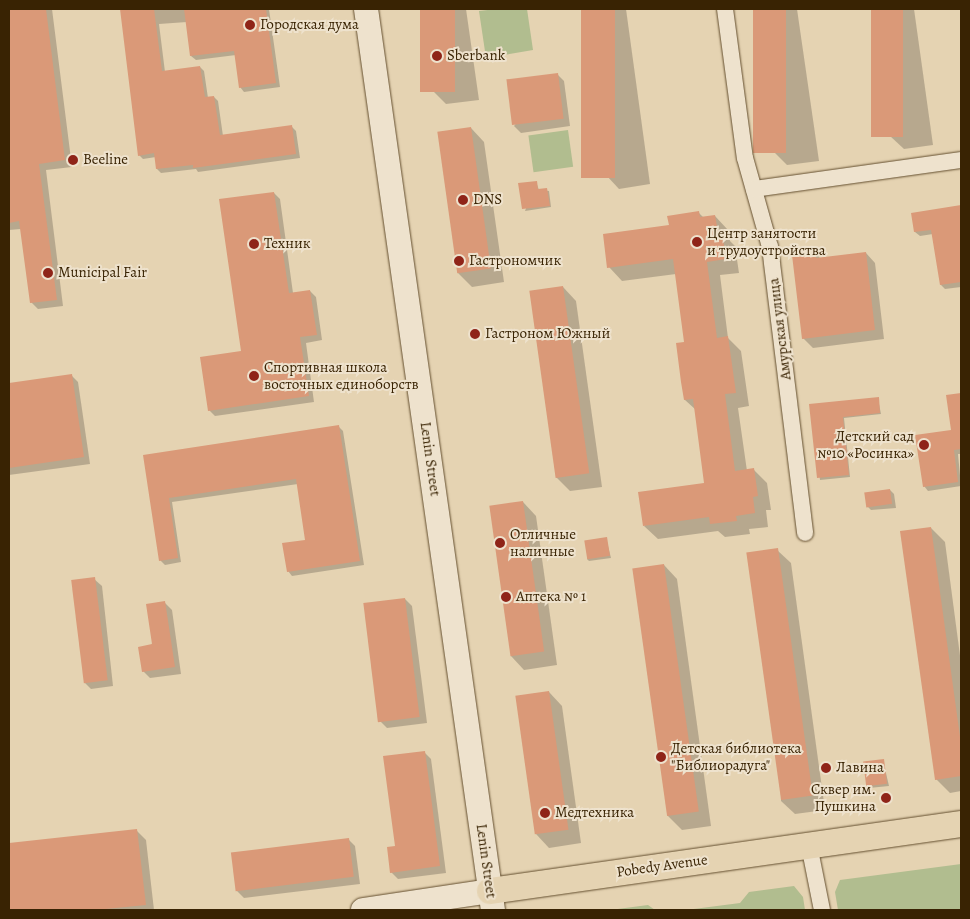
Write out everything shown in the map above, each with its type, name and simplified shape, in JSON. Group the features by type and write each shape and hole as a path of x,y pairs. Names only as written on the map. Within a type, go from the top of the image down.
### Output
{"main road":[{"name":"Lenin Street","path":"366,9 491,901"},
{"name":"Pobedy Avenue","path":"363,910 491,901 810,846 961,824"}],"street":[{"name":"Амурская улица","path":"725,9 745,158 770,247 806,533"},
{"path":"754,189 961,160"},
{"path":"810,846 822,910"}],"green space":[{"path":"527,9 533,50 486,58 479,11"},
{"path":"568,130 573,167 534,172 528,136"},
{"path":"961,864 961,910 838,910 835,892 840,880"},
{"path":"794,886 803,897 805,910 686,910 740,903 749,892"},
{"path":"648,905 655,910 610,910"}],"building":[{"path":"9,9 46,9 65,160 39,164 57,300 30,303 19,221 9,223"},
{"path":"120,9 154,9 162,71 200,66 205,97 214,96 220,135 292,125 296,154 193,168 193,165 156,169 154,153 138,156"},
{"path":"184,9 266,9 276,83 239,88 234,51 190,56"},
{"path":"420,9 455,9 455,92 420,92"},
{"path":"581,9 615,9 615,178 581,178"},
{"path":"753,9 786,9 786,153 753,153"},
{"path":"871,9 903,9 903,137 871,137"},
{"path":"558,73 564,119 512,125 506,79"},
{"path":"471,127 491,269 457,273 437,132"},
{"path":"537,181 538,189 547,188 550,206 522,209 518,183"},
{"path":"274,192 289,293 310,290 317,335 300,337 309,396 208,411 200,357 241,351 219,199"},
{"path":"961,205 961,282 940,285 931,230 914,232 911,213"},
{"path":"699,211 700,217 715,215 718,232 722,232 726,259 707,262 717,338 728,336 736,393 725,394 735,471 754,468 758,496 753,497 755,513 736,516 737,521 710,524 709,517 643,526 638,492 704,483 693,399 684,400 681,382 676,343 684,342 673,259 607,268 603,234 669,225 667,216"},
{"path":"816,252 816,258 866,252 875,330 802,339 792,255"},
{"path":"563,286 589,473 556,478 529,291"},
{"path":"72,374 84,457 9,468 9,383"},
{"path":"961,393 961,449 954,450 958,482 923,487 915,435 951,430 946,395"},
{"path":"879,397 880,413 843,417 849,475 817,478 809,404"},
{"path":"339,425 360,561 287,572 282,543 305,540 296,479 169,498 178,558 159,561 143,455"},
{"path":"890,489 892,504 866,507 864,493"},
{"path":"523,501 544,652 510,656 489,506"},
{"path":"931,527 961,744 961,776 935,780 900,531"},
{"path":"607,537 610,556 587,559 584,541"},
{"path":"778,548 813,796 781,800 746,552"},
{"path":"664,564 699,812 667,816 632,568"},
{"path":"95,577 108,680 84,683 71,580"},
{"path":"405,598 420,717 378,722 363,603"},
{"path":"165,601 175,667 142,672 138,647 152,644 146,604"},
{"path":"549,691 568,830 535,834 515,696"},
{"path":"425,751 440,866 390,873 387,847 395,846 383,756"},
{"path":"884,759 887,784 866,786 863,762"},
{"path":"137,829 146,905 95,910 9,910 9,843"},
{"path":"349,838 354,877 236,891 231,853"}],"place":[{"name":"Городская дума","path":"250,25"},
{"name":"Sberbank","path":"437,56"},
{"name":"Beeline","path":"73,160"},
{"name":"DNS","path":"463,200"},
{"name":"Центр занятости и трудоустройства","path":"697,242"},
{"name":"Техник","path":"254,244"},
{"name":"Гастрономчик","path":"459,261"},
{"name":"Municipal Fair","path":"48,273"},
{"name":"Гастроном Южный","path":"475,334"},
{"name":"Спортивная школа восточных единоборств","path":"254,376"},
{"name":"Детский сад №10 «Росинка»","path":"924,445"},
{"name":"Отличные наличные","path":"500,543"},
{"name":"Аптека № 1","path":"506,597"},
{"name":"Детская библиотека \"Библиорадуга\"","path":"661,757"},
{"name":"Лавина","path":"826,768"},
{"name":"Сквер им. Пушкина","path":"886,798"},
{"name":"Медтехника","path":"545,813"}]}
